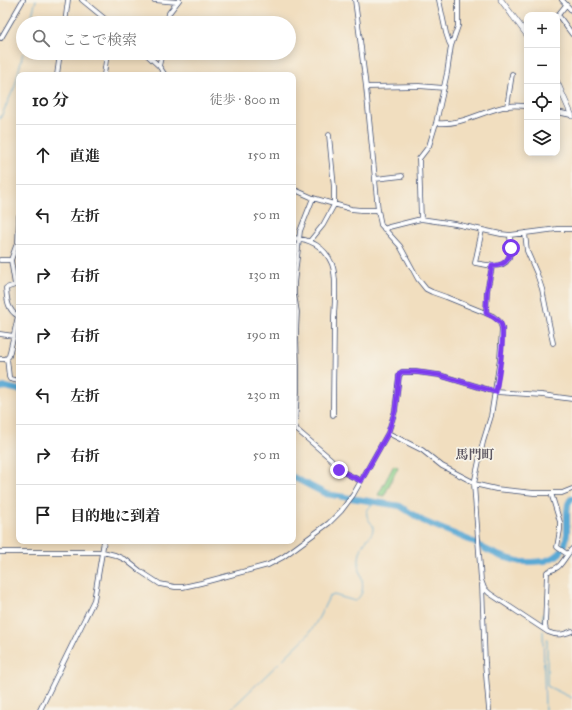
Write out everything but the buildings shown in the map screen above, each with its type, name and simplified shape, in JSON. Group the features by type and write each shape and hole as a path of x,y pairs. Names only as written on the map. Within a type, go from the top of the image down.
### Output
{"main road":[{"path":"501,0 524,31"},
{"path":"558,84 572,116"}],"street":[{"path":"2,38 23,0"},
{"path":"66,16 68,0"},
{"path":"82,0 101,16"},
{"path":"154,0 178,1"},
{"path":"355,0 366,87 378,210 381,225 400,246 418,279 426,289 493,316 499,321 502,328 496,392 474,484 482,584 485,663 489,710"},
{"path":"438,0 446,33 451,46"},
{"path":"421,219 419,160 429,146 436,123 451,46 458,26 458,0"},
{"path":"562,0 572,11"},
{"path":"168,16 178,1"},
{"path":"566,5 558,15 572,34"},
{"path":"57,72 59,60"},
{"path":"104,72 105,60"},
{"path":"153,60 163,72"},
{"path":"159,66 160,60"},
{"path":"507,107 512,74"},
{"path":"366,87 419,86 444,88"},
{"path":"436,123 441,124 463,121 507,107 524,106"},
{"path":"560,113 572,116"},
{"path":"310,242 334,206 334,188 329,135"},
{"path":"375,179 402,176"},
{"path":"296,190 313,198 352,209 378,210"},
{"path":"296,266 301,226 313,198"},
{"path":"384,229 421,219 455,224 501,234 572,229"},
{"path":"482,230 475,263 492,266 504,264 508,260 510,254 510,234"},
{"path":"524,233 527,251 542,289 553,343"},
{"path":"296,238 310,242 319,247 327,256 332,265 334,275 333,415"},
{"path":"16,246 11,260 15,285 6,288 9,307 16,315"},
{"path":"0,260 11,260"},
{"path":"486,313 487,291 492,266"},
{"path":"296,306 296,334"},
{"path":"16,326 9,356 7,358 9,377 10,379 16,380"},
{"path":"0,334 14,336"},
{"path":"0,359 7,358"},
{"path":"0,552 103,552 126,560 160,584 183,587 201,583 268,565 283,557 341,511 353,495 388,433 395,411 399,376 402,372 439,375 496,392 542,395 572,399"},
{"path":"296,374 296,403"},
{"path":"296,428 331,459 339,470 361,481"},
{"path":"388,433 422,450 442,466 474,484 496,489 534,493 562,493 572,489"},
{"path":"551,493 560,522 557,547 566,553"},
{"path":"40,710 94,600 104,544"},
{"path":"547,631 545,625 547,572 558,567 563,562 566,553 572,549"},
{"path":"482,584 489,593 554,635 560,635 572,631"}],"green space":[{"path":"394,465 398,467 384,496 378,495"}],"waterway":[{"path":"32,16 36,0"},
{"path":"18,72 21,60"},
{"path":"0,119 16,82"},
{"path":"0,388 6,387 16,389"},
{"path":"296,479 326,494 400,506 423,521 469,540 500,556 521,562 545,561 560,553 565,544 567,534 568,504 572,498"},
{"path":"230,710 306,637 316,623 329,597 334,595 355,601 359,597 363,587 359,566 359,556 365,541 373,531 373,526 369,520 367,512 374,502"},
{"path":"543,614 543,626"},
{"path":"543,631 545,710"},
{"path":"547,639 547,686 572,698"}],"district":[{"name":"馬門町","path":"475,454"}],"route":[{"path":"339,470 361,481 388,433 395,411 399,376 402,372 405,371 439,375 496,392 502,328 499,321 486,313 487,291 492,266 504,264 508,260 511,248"}]}
